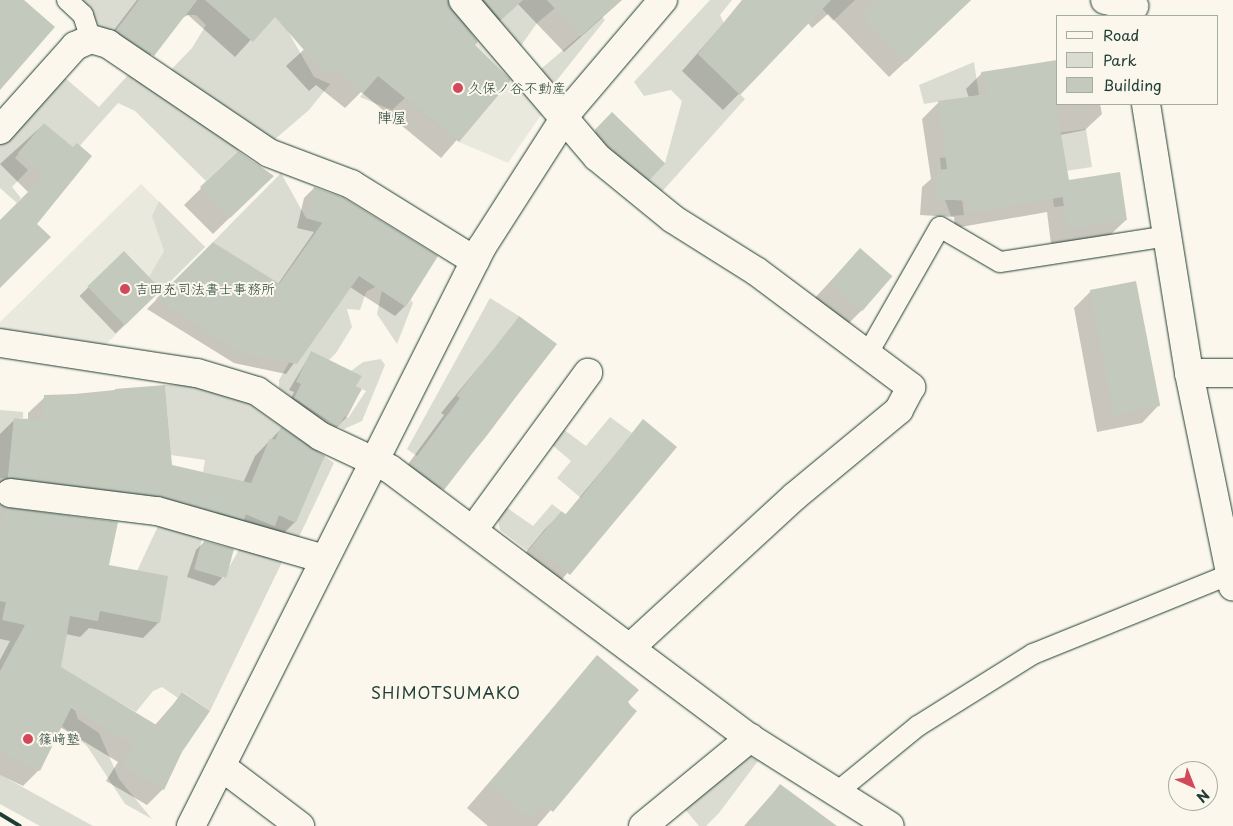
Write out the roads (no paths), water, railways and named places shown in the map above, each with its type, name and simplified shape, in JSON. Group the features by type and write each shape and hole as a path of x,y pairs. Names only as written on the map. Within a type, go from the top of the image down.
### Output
{"street":[{"path":"463,0 596,157 658,208 756,271 901,376 911,387 910,396 632,646"},
{"path":"191,826 475,261 564,120 608,60 663,0"},
{"path":"1105,0 1134,7"},
{"path":"0,130 55,66 75,46 91,40 119,49 269,153 351,184 475,261"},
{"path":"1146,105 1190,373 1232,580"},
{"path":"0,343 230,381 257,391 320,436 374,459 632,646 750,738 890,826"},
{"path":"472,530 588,373"},
{"path":"1190,373 1233,373"},
{"path":"10,493 157,510 324,559"},
{"path":"643,826 750,738"},
{"path":"222,767 300,826"}],"lane":[{"path":"67,0 83,15 91,40"},
{"path":"868,353 940,227 1000,262 1167,236"},
{"path":"836,793 918,726 1033,654 1232,580"}],"railway":[{"path":"0,814 20,826"}],"place":[{"name":"久保ノ谷不動産","path":"458,88"},
{"name":"吉田充司法書士事務所","path":"125,289"},
{"name":"篠﨑塾","path":"28,739"}],"district":[{"name":"陣屋","path":"392,117"},
{"name":"SHIMOTSUMAKO","path":"446,692"}]}
